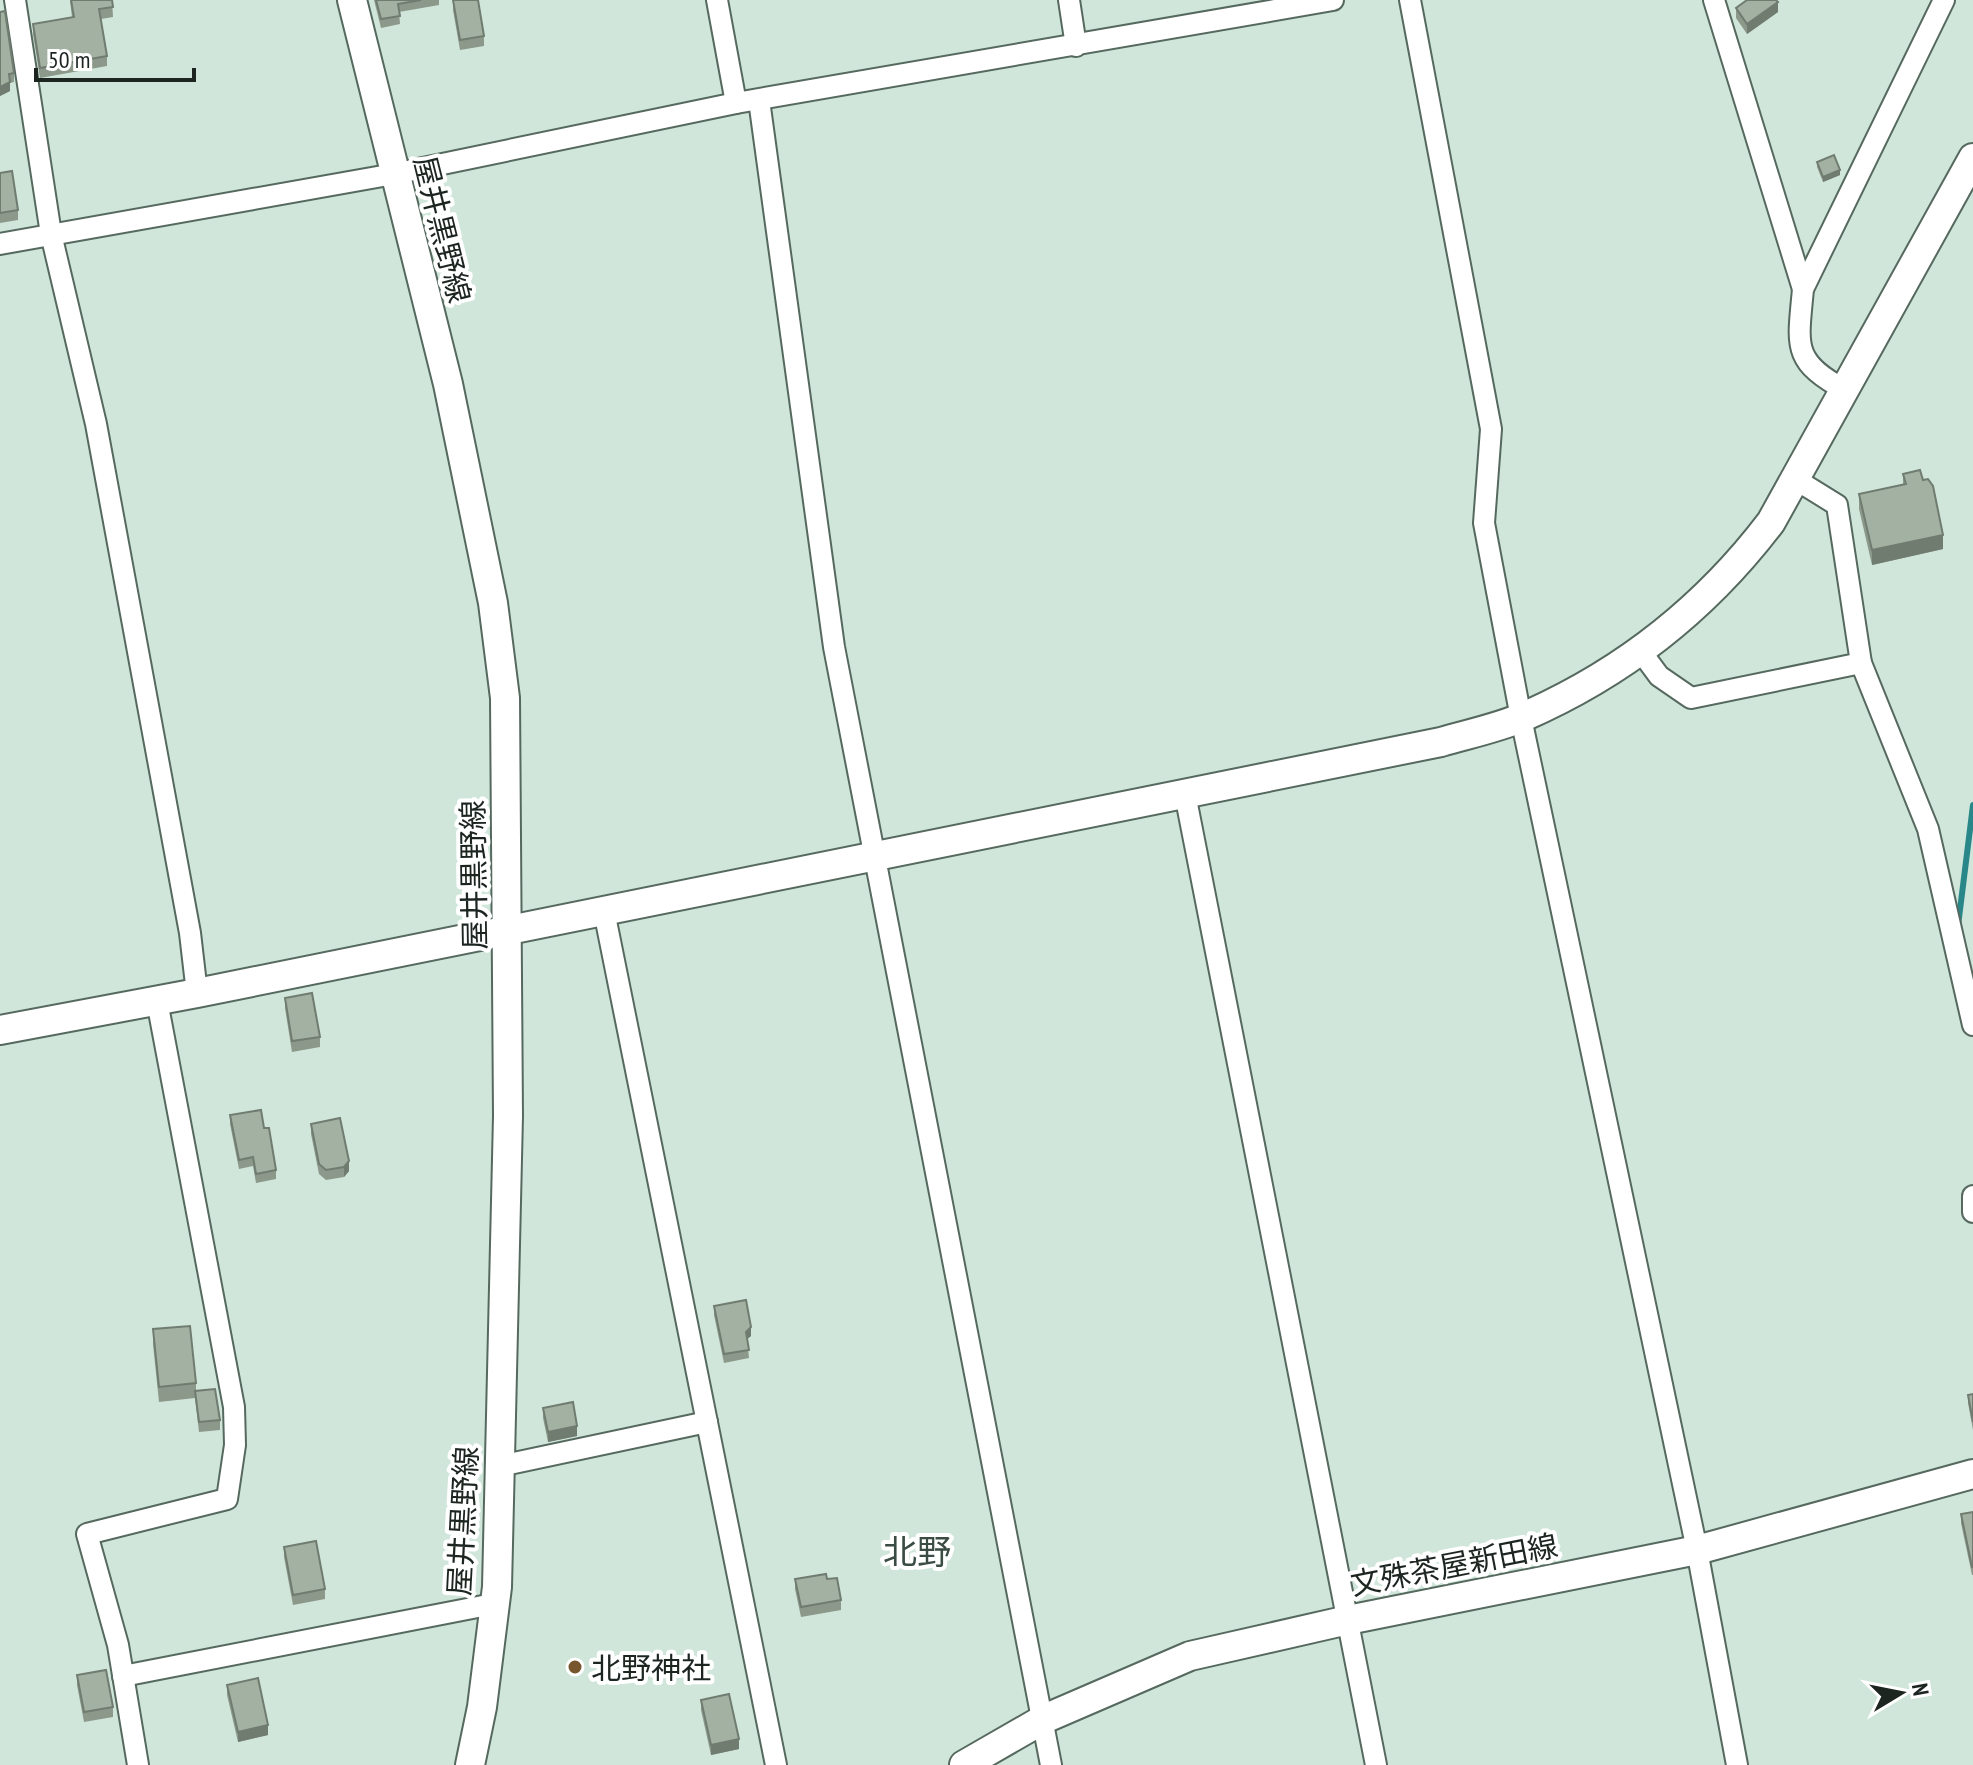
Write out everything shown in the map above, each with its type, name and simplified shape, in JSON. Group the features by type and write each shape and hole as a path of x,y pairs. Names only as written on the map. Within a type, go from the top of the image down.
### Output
{"main road":[{"name":"屋井黒野線","path":"352,0 448,384 493,603 505,698 508,1116 497,1587 482,1707 470,1765"},
{"path":"0,1030 1441,742 1521,718 1594,682 1642,653 1735,570 1771,522 1973,158"},
{"name":"文殊茶屋新田線","path":"964,1765 1044,1719 1190,1656 1348,1620 1697,1550 1973,1474"}],"street":[{"path":"15,0 51,234 96,424 190,933 197,993"},
{"path":"717,0 736,103"},
{"path":"1069,0 1076,46"},
{"path":"0,244 394,174 736,103 1333,0"},
{"path":"1410,0 1491,429 1484,523 1521,718 1697,1550 1737,1765"},
{"path":"1714,0 1803,289"},
{"path":"1845,390 1815,374 1804,359 1799,332 1803,289 1944,0"},
{"path":"759,100 834,647 1051,1765"},
{"path":"1795,479 1837,505 1861,663 1928,829 1966,973 1973,1025"},
{"path":"1642,653 1659,676 1691,698 1861,663"},
{"path":"1185,794 1376,1765"},
{"path":"604,911 776,1765"},
{"path":"138,1765 118,1645 87,1534 227,1499 235,1445 234,1407 157,1001"},
{"path":"1973,1196 1973,1212"},
{"path":"500,1466 707,1422"},
{"path":"123,1676 493,1604"}],"building":[{"path":"71,0 112,0 113,7 99,9 107,56 40,68 33,24 74,17"},
{"path":"376,0 421,0 398,4 400,16 381,19"},
{"path":"453,0 478,0 484,36 460,40"},
{"path":"1747,0 1778,2 1747,24 1736,8"},
{"path":"5,11 14,73 9,74 10,82 0,87 0,12"},
{"path":"1834,155 1840,170 1823,177 1817,162"},
{"path":"12,171 18,210 0,213 0,173"},
{"path":"1920,470 1923,480 1928,479 1933,486 1943,535 1872,550 1859,494 1906,484 1903,474"},
{"path":"312,993 320,1037 292,1041 285,998"},
{"path":"261,1110 264,1128 269,1128 276,1170 256,1174 253,1157 239,1160 230,1115"},
{"path":"340,1118 349,1161 344,1167 326,1170 319,1164 311,1124"},
{"path":"746,1300 751,1327 746,1332 749,1350 724,1354 714,1306"},
{"path":"190,1326 196,1383 159,1387 153,1329"},
{"path":"215,1389 220,1420 199,1422 195,1391"},
{"path":"1973,1394 1973,1422 1968,1395"},
{"path":"573,1402 577,1426 548,1432 543,1408"},
{"path":"1973,1512 1973,1567 1972,1567 1961,1514"},
{"path":"316,1541 325,1589 293,1595 284,1547"},
{"path":"826,1574 827,1579 837,1578 841,1600 801,1607 795,1579"},
{"path":"106,1670 113,1707 84,1712 77,1675"},
{"path":"258,1678 268,1725 238,1732 227,1685"},
{"path":"729,1694 739,1739 711,1745 701,1700"}],"waterway":[{"path":"1958,926 1973,805"}],"place":[{"name":"北野神社","path":"575,1667"}],"district":[{"name":"北野","path":"917,1551"}]}
